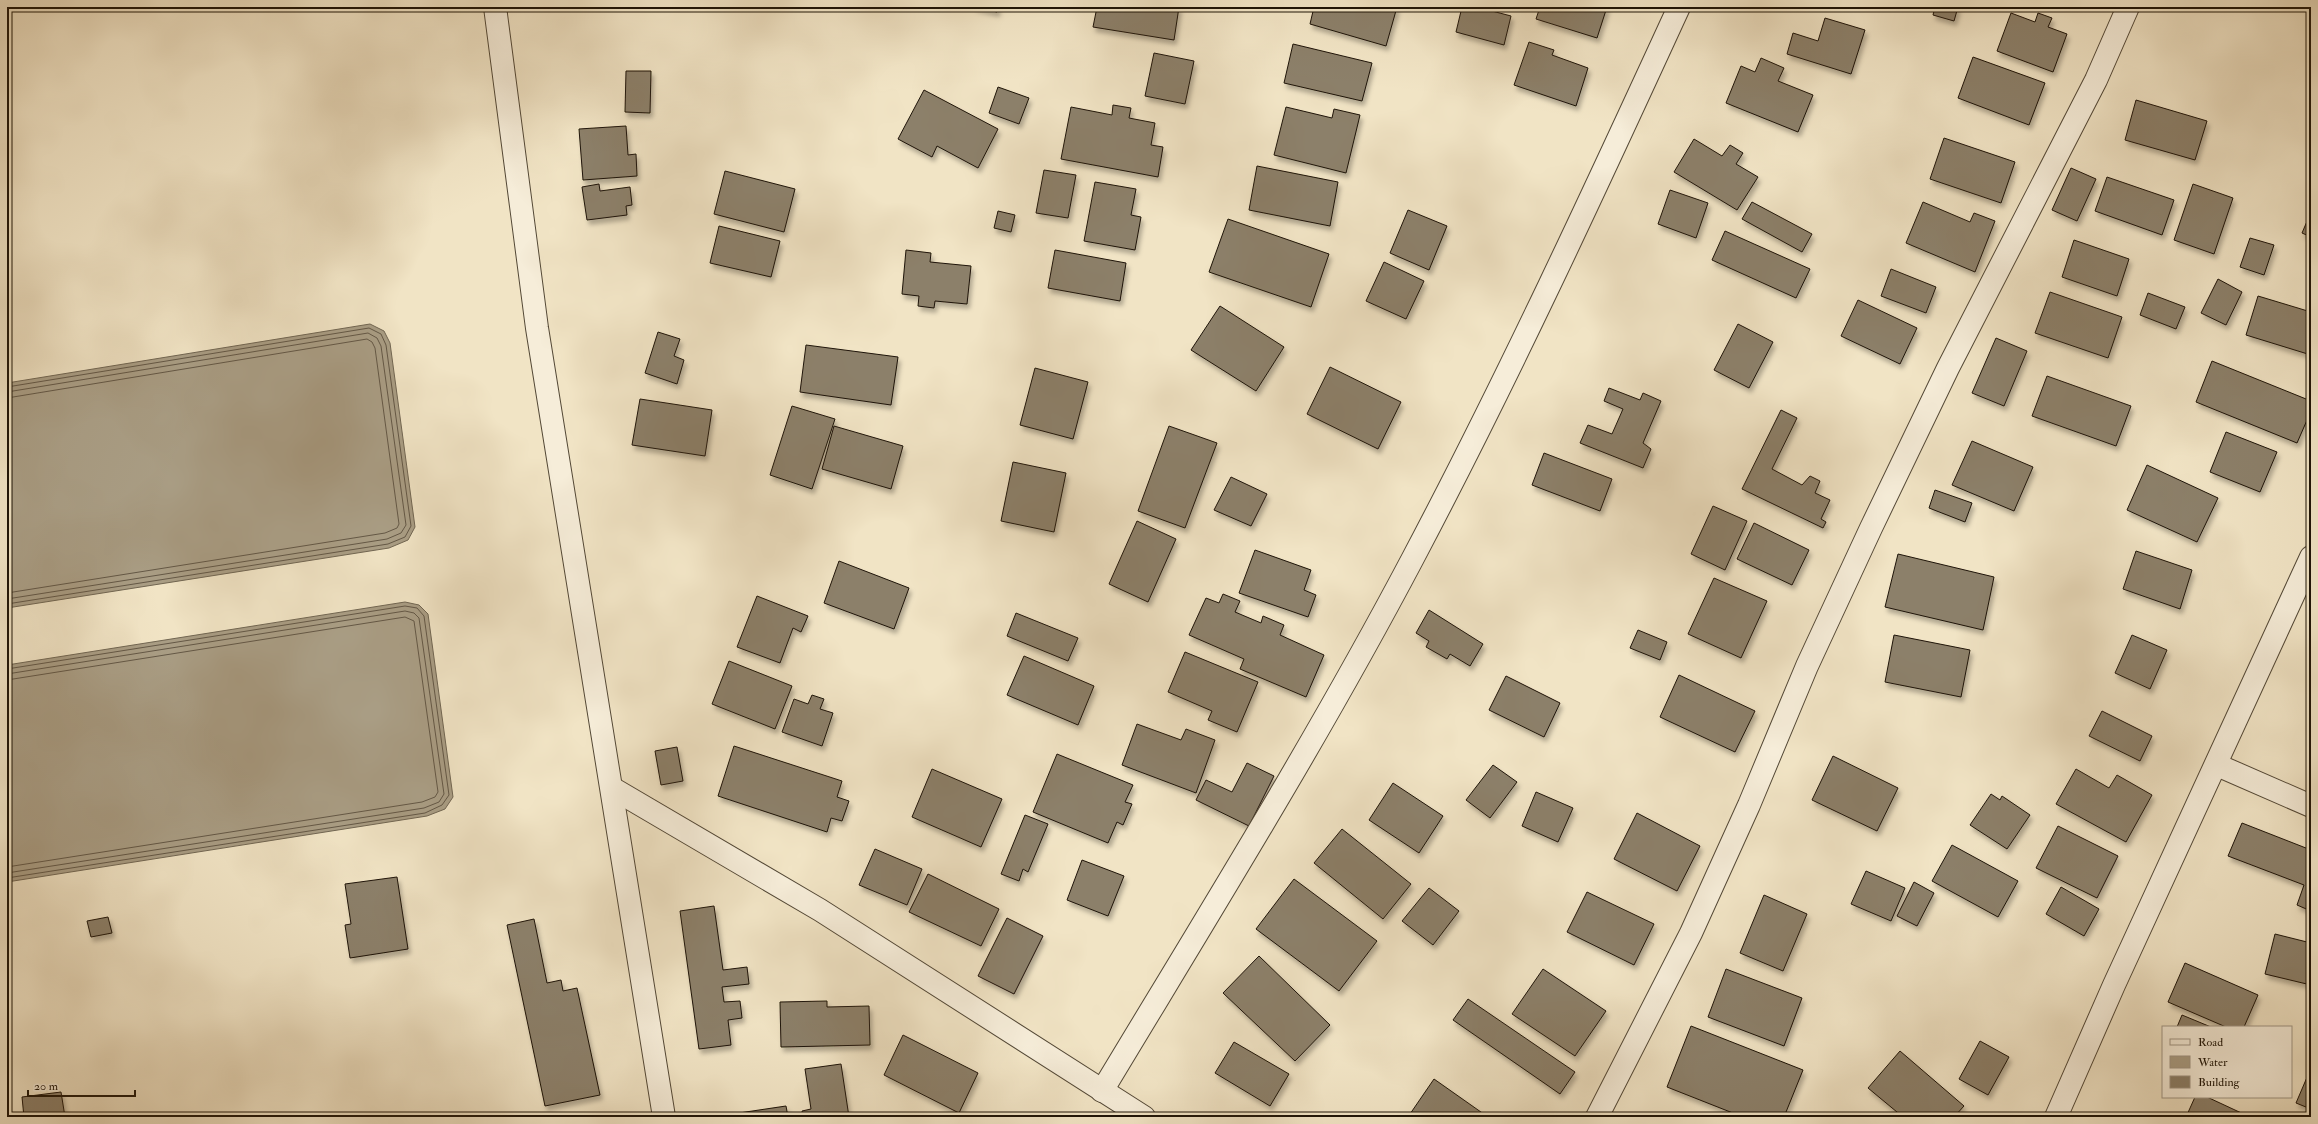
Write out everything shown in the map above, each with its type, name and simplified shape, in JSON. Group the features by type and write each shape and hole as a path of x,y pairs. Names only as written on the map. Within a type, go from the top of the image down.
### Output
{"street":[{"path":"496,7 537,328 664,1117"},
{"path":"1102,1091 1271,810 1413,558 1510,365 1679,7"},
{"path":"1597,1117 1691,933 1749,805 1807,666 1888,493 1948,368 2096,80 2128,7"},
{"path":"2056,1117 2114,985 2217,765 2311,557"},
{"path":"2217,765 2311,806"},
{"path":"612,788 820,910 1144,1117"}],"water":[{"path":"370,324 384,331 390,343 415,527 408,540 389,548 7,608 7,383"},
{"path":"405,602 419,605 428,614 453,797 445,809 427,816 7,882 7,665"}],"building":[{"path":"974,7 998,7 997,12"},
{"path":"1097,7 1179,7 1174,40 1093,27"},
{"path":"1314,7 1397,7 1386,46 1310,24"},
{"path":"1462,7 1477,7 1511,16 1504,45 1456,32"},
{"path":"1540,7 1607,7 1597,38 1536,19"},
{"path":"1935,7 1958,7 1954,21 1933,15"},
{"path":"2011,13 2035,22 2038,13 2052,18 2048,27 2067,34 2053,72 1997,51"},
{"path":"1825,18 1865,30 1851,74 1787,54 1793,33 1818,41"},
{"path":"1529,42 1554,50 1552,55 1588,68 1576,106 1514,85"},
{"path":"1293,44 1372,63 1362,101 1284,83"},
{"path":"1154,53 1194,61 1185,104 1145,96"},
{"path":"1973,57 2045,83 2029,125 1958,98"},
{"path":"1761,58 1784,68 1778,81 1813,95 1798,132 1726,103 1741,66 1755,72"},
{"path":"626,71 651,71 650,113 625,112"},
{"path":"998,87 1029,98 1019,124 989,113"},
{"path":"924,90 998,129 978,168 937,146 932,157 898,139"},
{"path":"2136,100 2207,121 2195,160 2125,140"},
{"path":"1113,105 1131,108 1129,118 1155,123 1151,145 1163,147 1158,177 1061,159 1071,107 1112,115"},
{"path":"1286,107 1332,118 1334,109 1360,115 1346,173 1274,155"},
{"path":"626,126 628,155 636,154 637,176 583,180 579,129"},
{"path":"1944,138 2015,162 2001,203 1930,179"},
{"path":"1694,139 1722,156 1730,145 1743,153 1736,164 1758,177 1737,210 1674,172"},
{"path":"1257,166 1338,182 1330,226 1249,210"},
{"path":"2071,168 2096,179 2077,221 2052,210"},
{"path":"1044,170 1076,175 1068,218 1036,213"},
{"path":"725,171 795,189 784,232 714,214"},
{"path":"2107,177 2174,200 2162,235 2095,211"},
{"path":"1095,182 1136,189 1131,215 1141,217 1135,250 1084,241"},
{"path":"599,184 600,191 630,187 632,205 626,206 627,215 587,220 582,187"},
{"path":"2193,184 2233,198 2214,254 2174,240"},
{"path":"1670,190 1708,203 1696,238 1658,224"},
{"path":"1752,202 1812,234 1802,252 1742,219"},
{"path":"1923,202 1970,222 1974,213 1995,221 1975,272 1906,243"},
{"path":"1408,210 1447,226 1429,270 1390,253"},
{"path":"998,211 1015,215 1011,232 994,228"},
{"path":"2311,212 2311,237 2302,233"},
{"path":"1228,219 1329,254 1311,307 1209,272"},
{"path":"719,226 780,241 771,277 710,263"},
{"path":"1725,231 1810,269 1796,298 1712,260"},
{"path":"2250,238 2274,245 2264,275 2240,267"},
{"path":"2074,240 2129,259 2117,296 2062,277"},
{"path":"906,250 931,253 930,262 971,266 967,304 935,301 934,308 918,306 919,296 902,294"},
{"path":"1055,250 1126,263 1120,301 1048,288"},
{"path":"1384,262 1424,281 1406,319 1366,301"},
{"path":"1891,269 1936,287 1926,313 1881,296"},
{"path":"2218,279 2242,292 2226,325 2201,313"},
{"path":"2050,292 2122,317 2108,358 2035,333"},
{"path":"2148,293 2185,307 2176,329 2140,315"},
{"path":"2258,296 2311,312 2311,355 2246,335"},
{"path":"1858,300 1917,328 1900,364 1841,336"},
{"path":"1220,306 1284,347 1256,391 1191,350"},
{"path":"1738,324 1773,342 1749,388 1714,370"},
{"path":"658,332 680,339 674,356 684,360 677,384 645,373"},
{"path":"1996,338 2027,351 2004,406 1972,393"},
{"path":"806,345 898,357 891,405 800,392"},
{"path":"2212,361 2311,401 2311,411 2297,443 2196,402"},
{"path":"1330,367 1401,402 1378,449 1307,414"},
{"path":"1035,368 1088,382 1073,439 1020,425"},
{"path":"2047,376 2131,406 2116,446 2032,416"},
{"path":"1609,388 1640,400 1643,393 1661,401 1643,443 1651,449 1643,468 1580,443 1588,425 1612,434 1623,409 1604,401"},
{"path":"640,399 712,410 705,456 632,445"},
{"path":"792,406 835,419 812,489 770,475"},
{"path":"1781,410 1797,418 1772,469 1802,485 1810,476 1820,481 1815,493 1830,500 1821,519 1826,522 1823,528 1742,489"},
{"path":"834,426 903,446 891,489 822,469"},
{"path":"1169,426 1217,443 1185,528 1138,511"},
{"path":"2226,432 2277,452 2260,492 2210,472"},
{"path":"1972,441 2033,467 2014,511 1952,485"},
{"path":"1544,453 1612,479 1600,511 1532,485"},
{"path":"1013,462 1066,473 1054,532 1001,521"},
{"path":"2147,465 2218,498 2197,542 2127,510"},
{"path":"1231,477 1267,494 1251,526 1214,510"},
{"path":"1935,490 1972,503 1965,522 1929,508"},
{"path":"1713,506 1747,521 1725,570 1691,554"},
{"path":"1137,521 1176,539 1148,602 1109,584"},
{"path":"1754,523 1809,550 1792,585 1737,559"},
{"path":"1255,550 1311,570 1304,590 1316,595 1308,617 1239,593"},
{"path":"2136,551 2192,570 2180,609 2123,589"},
{"path":"1898,554 1994,577 1983,630 1885,607"},
{"path":"839,561 909,588 894,629 824,603"},
{"path":"1714,578 1767,601 1741,658 1688,634"},
{"path":"1223,594 1240,601 1235,612 1261,623 1263,616 1284,625 1280,635 1324,655 1306,697 1240,669 1244,659 1189,635 1206,598 1219,603"},
{"path":"757,596 808,616 801,632 793,628 780,663 737,647"},
{"path":"1429,610 1483,644 1470,666 1450,654 1447,659 1426,647 1429,641 1416,633"},
{"path":"1016,613 1078,638 1068,661 1007,636"},
{"path":"1638,630 1667,642 1660,660 1630,648"},
{"path":"1894,635 1970,650 1961,697 1885,682"},
{"path":"2132,635 2167,650 2150,689 2115,673"},
{"path":"1185,652 1258,682 1237,732 1208,720 1212,711 1168,692"},
{"path":"1024,656 1094,686 1078,725 1007,695"},
{"path":"729,661 792,686 775,729 712,704"},
{"path":"1679,675 1755,711 1735,752 1660,717"},
{"path":"1506,676 1560,703 1544,737 1489,710"},
{"path":"812,695 824,699 820,709 833,713 822,746 782,732 794,699 808,704"},
{"path":"2102,711 2152,736 2140,761 2089,736"},
{"path":"1137,724 1181,740 1186,729 1215,740 1196,793 1122,765"},
{"path":"734,746 842,781 837,797 849,801 842,821 831,818 827,832 718,796"},
{"path":"677,747 683,781 661,785 655,751"},
{"path":"1057,754 1133,785 1125,802 1132,804 1123,825 1117,822 1108,843 1033,812"},
{"path":"1833,756 1898,788 1877,831 1812,800"},
{"path":"1247,763 1274,776 1249,826 1196,800 1206,780 1232,792"},
{"path":"1493,765 1517,782 1490,818 1466,800"},
{"path":"932,769 1002,799 981,847 912,817"},
{"path":"2076,769 2109,788 2117,775 2152,795 2126,842 2056,804"},
{"path":"1393,783 1443,816 1419,853 1369,820"},
{"path":"1536,792 1573,808 1558,842 1522,826"},
{"path":"1991,794 2000,800 2002,796 2030,815 2007,849 1970,825"},
{"path":"1637,813 1700,846 1677,891 1614,859"},
{"path":"1025,815 1048,824 1028,872 1023,869 1019,881 1001,874"},
{"path":"2242,823 2311,850 2311,911 2297,905 2304,885 2228,856"},
{"path":"2058,826 2118,856 2097,898 2036,868"},
{"path":"1342,829 1411,884 1383,919 1314,863"},
{"path":"1952,845 2018,881 1998,917 1932,881"},
{"path":"875,849 922,869 907,905 859,885"},
{"path":"1082,860 1124,876 1108,916 1067,900"},
{"path":"1866,871 1905,888 1891,921 1851,904"},
{"path":"928,874 999,909 981,946 909,912"},
{"path":"397,877 408,949 350,958 345,925 351,924 345,884"},
{"path":"1294,879 1377,941 1339,991 1256,929"},
{"path":"1914,882 1934,893 1917,926 1897,916"},
{"path":"2061,887 2099,909 2084,936 2046,914"},
{"path":"1429,888 1459,911 1433,945 1402,921"},
{"path":"1587,892 1654,924 1634,965 1567,932"},
{"path":"1764,895 1807,914 1783,971 1740,953"},
{"path":"714,906 723,970 747,967 749,984 722,987 724,1002 740,1001 742,1018 728,1020 731,1045 699,1049 680,911"},
{"path":"108,917 112,933 91,937 87,921"},
{"path":"1007,918 1043,936 1014,994 978,976"},
{"path":"534,919 547,983 561,980 563,991 577,988 600,1095 545,1106 507,925"},
{"path":"2275,934 2311,943 2311,985 2265,974"},
{"path":"1259,956 1330,1025 1295,1061 1223,993"},
{"path":"2185,963 2258,995 2244,1026 2224,1026 2168,1002"},
{"path":"1543,969 1606,1011 1575,1056 1512,1014"},
{"path":"1726,969 1802,998 1784,1046 1708,1017"},
{"path":"1468,999 1575,1072 1560,1094 1453,1020"},
{"path":"827,1001 827,1007 869,1006 870,1045 781,1047 780,1002"},
{"path":"2182,1015 2209,1026 2177,1026"},
{"path":"1691,1026 1803,1070 1784,1117 1743,1117 1667,1087"},
{"path":"903,1035 978,1073 959,1113 884,1075"},
{"path":"1980,1041 2009,1057 1988,1095 1959,1079"},
{"path":"1234,1042 1289,1074 1270,1106 1215,1073"},
{"path":"1900,1051 1964,1106 1954,1117 1903,1117 1868,1088"},
{"path":"841,1064 849,1117 803,1117 802,1111 811,1109 805,1069"},
{"path":"2311,1068 2311,1109 2296,1103"},
{"path":"1434,1079 1488,1117 1414,1117 1410,1114"},
{"path":"61,1092 65,1117 24,1117 22,1097"},
{"path":"2195,1098 2209,1098 2250,1117 2186,1117"},
{"path":"786,1106 788,1117 740,1117 739,1113"}]}
